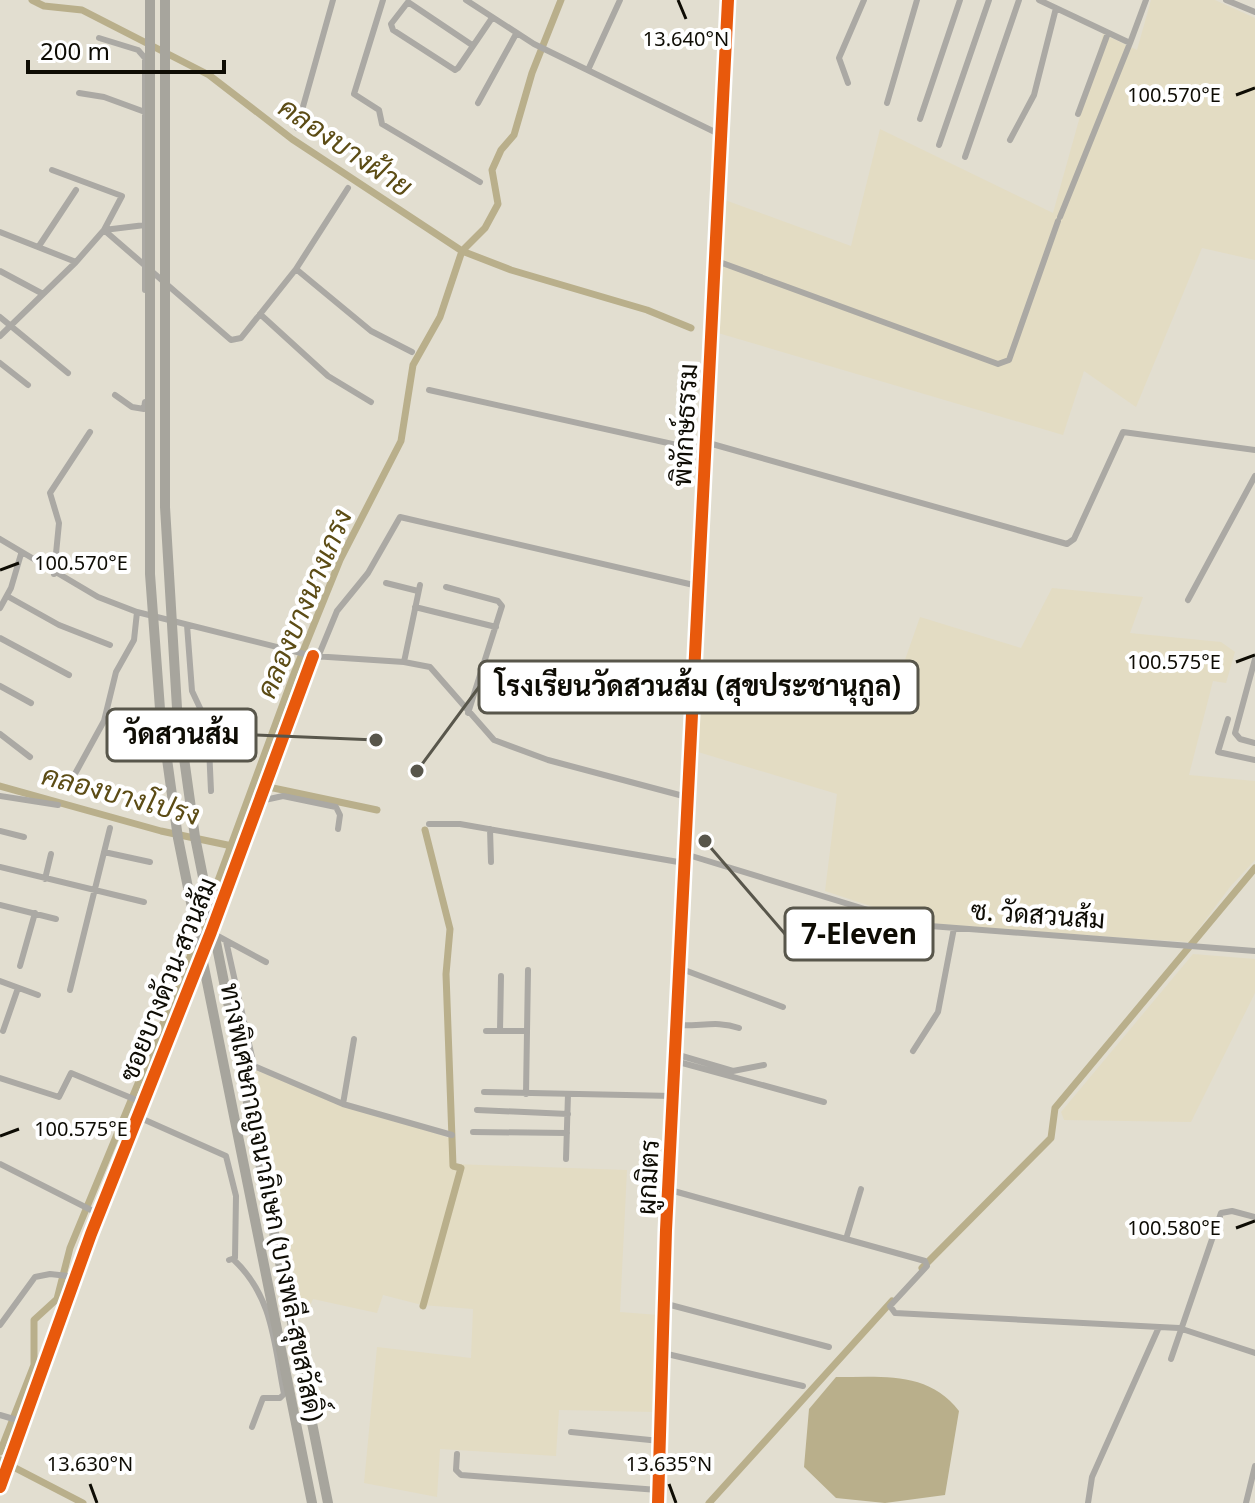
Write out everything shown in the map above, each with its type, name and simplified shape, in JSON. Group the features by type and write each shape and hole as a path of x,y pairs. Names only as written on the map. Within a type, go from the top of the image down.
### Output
{"highway":[{"name":"ทางพิเศษกาญจนาภิเษก (บางพลี-สุขสวัสดิ์)","path":"150,0 150,574 161,722 180,852 312,1503"},
{"name":"ทางพิเศษกาญจนาภิเษก (บางพลี-สุขสวัสดิ์)","path":"165,0 165,507 177,708 195,837 328,1503"}],"street":[{"path":"297,128 333,0"},
{"path":"383,0 354,94 379,110 382,124 480,182"},
{"path":"466,0 534,44 721,135"},
{"path":"588,70 620,0"},
{"name":"พิทักษ์ธรรม","path":"685,854 728,0"},
{"path":"848,83 838,62 864,0"},
{"path":"887,103 917,0"},
{"path":"920,119 960,0"},
{"path":"939,145 989,0"},
{"path":"965,157 1019,0"},
{"path":"1039,0 1130,43"},
{"path":"714,260 998,364 1009,360 1059,219 1146,0"},
{"path":"1226,0 1255,12"},
{"path":"472,45 408,2 391,26 455,70 492,18"},
{"path":"1010,140 1034,95 1056,8"},
{"path":"1078,114 1108,33"},
{"path":"478,103 516,34"},
{"path":"99,38 144,54 145,406 138,409 115,395"},
{"path":"79,93 104,97 145,112"},
{"path":"0,336 76,262 104,230 122,196 52,170"},
{"path":"104,230 145,269 184,297 199,316 231,340 241,338 296,269 348,188"},
{"path":"39,246 76,190"},
{"path":"104,230 145,225"},
{"path":"0,232 76,262"},
{"path":"296,269 347,314 412,352"},
{"path":"0,271 43,294"},
{"path":"260,314 328,376 371,402"},
{"path":"0,317 68,373"},
{"path":"0,363 28,385"},
{"path":"429,390 704,451"},
{"path":"54,574 59,523 50,493 90,432"},
{"path":"705,442 1067,544 1074,539 1123,432 1255,450"},
{"path":"1188,600 1255,476"},
{"name":"ซอยบางด้วน-สวนส้ม","path":"0,1487 95,1212 136,1116 134,1098 211,932 313,656 337,611 368,573 400,517 698,586"},
{"path":"0,539 54,574 98,597 137,612 313,656 404,662 435,670 488,736 518,750 687,797"},
{"path":"0,608 21,554"},
{"path":"386,583 419,588 404,662"},
{"path":"446,587 498,601 502,606 468,713"},
{"path":"7,596 59,625 110,645"},
{"path":"415,607 496,627"},
{"path":"76,772 103,726 116,672 134,640 137,612"},
{"path":"187,625 192,691 208,725 211,791"},
{"path":"0,638 69,675"},
{"path":"1255,659 1235,733 1240,739 1255,743"},
{"path":"0,686 31,703"},
{"path":"1228,719 1218,752 1255,760"},
{"path":"0,734 30,757"},
{"path":"0,796 58,805"},
{"path":"260,801 283,796 336,807 340,815 338,829"},
{"path":"429,824 490,829 684,863"},
{"path":"70,990 110,828"},
{"path":"490,829 491,862"},
{"path":"0,831 24,837"},
{"path":"104,852 150,862"},
{"path":"45,879 51,854"},
{"name":"ผูกมิตร","path":"658,1503 663,1303 685,854"},
{"name":"ซ. วัดสวนส้ม","path":"685,854 886,917 954,928 1255,951"},
{"path":"0,867 144,902"},
{"path":"0,905 56,919"},
{"path":"20,966 35,913"},
{"path":"913,1051 938,1012 954,928"},
{"path":"211,932 266,962"},
{"path":"226,941 254,1066 343,1104 452,1135"},
{"path":"679,968 783,1007"},
{"path":"526,1094 528,970"},
{"path":"500,1031 501,976"},
{"path":"0,981 38,995"},
{"path":"3,1031 18,988"},
{"path":"676,1025 698,1026 721,1022 739,1028"},
{"path":"486,1031 527,1031"},
{"path":"343,1104 354,1039"},
{"path":"675,1058 734,1072 764,1065"},
{"path":"675,1058 824,1102"},
{"path":"0,1078 59,1097 71,1073 134,1098"},
{"path":"484,1092 673,1096"},
{"path":"566,1159 568,1094"},
{"path":"477,1110 568,1114"},
{"path":"136,1116 226,1156 236,1196 232,1260 258,1286 265,1300 284,1394 280,1398 263,1398 252,1427"},
{"path":"473,1132 567,1133"},
{"path":"0,1164 95,1212"},
{"path":"846,1239 861,1189"},
{"path":"670,1190 927,1262 927,1266 890,1306 895,1313 1179,1328 1255,1353"},
{"path":"1171,1359 1179,1328 1221,1213 1232,1211 1255,1217"},
{"path":"0,1325 35,1277 75,1277"},
{"path":"663,1303 829,1347"},
{"path":"1088,1503 1092,1477 1159,1327"},
{"path":"663,1353 803,1386"},
{"path":"3,1415 21,1421"},
{"path":"571,1432 660,1441"},
{"path":"457,1454 456,1470 461,1475 658,1490"},
{"path":"1246,1503 1255,1466"}],"shaded area":[{"path":"1151,0 1215,0 1255,18 1255,260 1202,248 1136,407 1084,371 1063,435 718,333 725,200 851,246 880,129 1053,213 1103,34 1137,50"},
{"path":"1052,588 1143,597 1130,633 1221,642 1235,652 1226,683 1213,681 1189,775 1255,781 1255,860 1230,887 1189,942 928,925 825,891 837,794 698,752 701,663 886,714 920,617 1021,648"},
{"path":"1193,954 1255,959 1255,993 1191,1122 1064,1120 1061,1112"},
{"path":"254,1070 452,1139 454,1164 627,1170 620,1312 659,1315 656,1412 559,1410 556,1456 440,1449 437,1497 364,1483 377,1347 471,1358 473,1309 422,1305 383,1295 377,1313 313,1299 303,1320"},
{"path":"836,1377 904,1379 934,1389 947,1398 959,1411 945,1495 885,1503 836,1498 804,1467 809,1409"}],"waterway":[{"name":"คลองบางฝ้าย","path":"32,0 44,6 82,10 209,75 292,139 462,251 511,270 647,310 691,328"},
{"name":"คลองบางนางเกรง","path":"0,1452 34,1365 34,1320 57,1299 70,1248 187,965 295,671 340,560 401,441 413,365 440,317 462,251 485,228 498,204 492,170 501,150 514,135 532,73 561,0"},
{"path":"254,784 377,810"},
{"name":"คลองบางโปรง","path":"0,786 161,831 232,846"},
{"path":"423,1306 461,1168 453,1166 446,974 450,929 425,830"},
{"path":"922,1268 1051,1138 1055,1108 1255,868"},
{"path":"709,1503 892,1301"},
{"path":"0,1460 83,1503"}],"cycle path":[{"path":"658,1503 666,1230 728,0"},
{"path":"0,1487 91,1234 211,932 313,656"}],"place":[{"name":"วัดสวนส้ม","path":"376,740"},
{"name":"โรงเรียนวัดสวนส้ม (สุขประชานุกูล)","path":"417,771"},
{"name":"7-Eleven","path":"705,841"}]}
